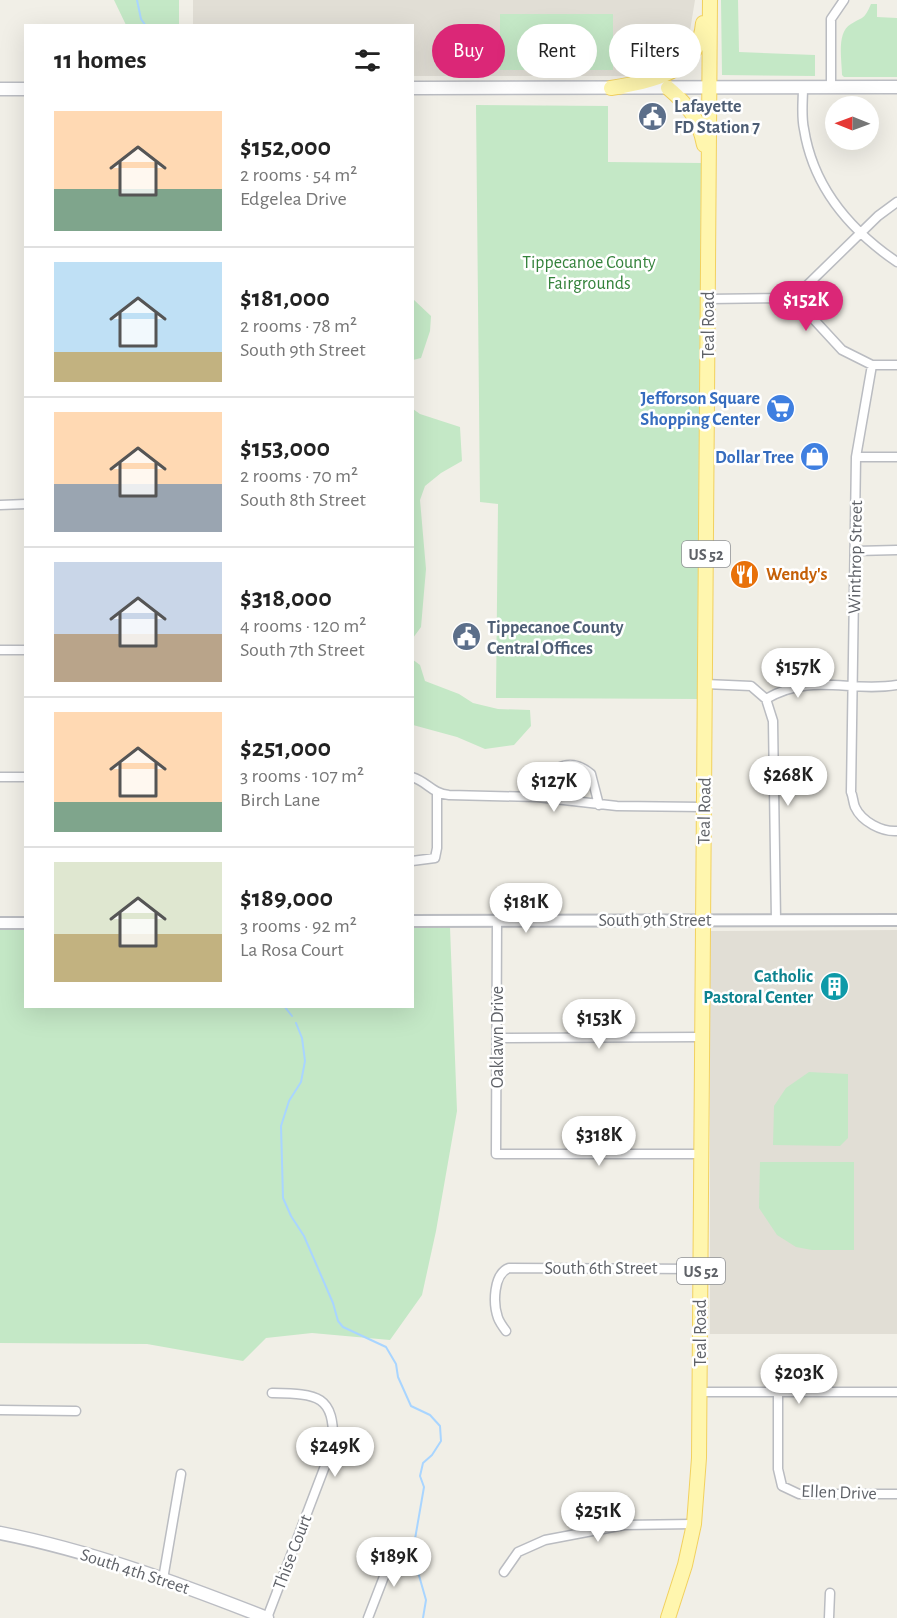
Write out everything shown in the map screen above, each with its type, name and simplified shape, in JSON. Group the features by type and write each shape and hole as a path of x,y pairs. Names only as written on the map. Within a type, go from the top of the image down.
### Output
{"main road":[{"path":"611,88 650,82 674,71 698,46 703,27 705,0"},
{"name":"Teal Road","path":"668,1618 685,1564 694,1524 699,1458 710,0"},
{"path":"414,88 897,87"},
{"path":"668,88 684,101 697,120 704,147 709,189"},
{"path":"0,89 24,89"},
{"name":"South 4th Street","path":"0,1533 65,1547 163,1579 267,1618"}],"street":[{"path":"831,87 831,19 843,0"},
{"path":"803,87 803,127 811,160 823,186 834,204 861,233 897,262"},
{"path":"708,299 794,298 861,233 897,202"},
{"path":"794,298 842,350 872,365 897,365"},
{"name":"Winthrop Street","path":"872,365 856,457 851,792 855,808 870,823 887,831 897,831"},
{"path":"856,457 897,456"},
{"path":"0,505 24,504"},
{"path":"856,551 897,550"},
{"path":"0,651 24,650"},
{"path":"705,684 751,686 766,699 773,721 776,920"},
{"path":"766,699 798,685 897,685"},
{"path":"537,797 544,780 563,765 576,764 591,774 599,805"},
{"path":"0,777 24,777"},
{"path":"414,777 437,794 537,797 599,805 704,807"},
{"path":"414,861 435,858 437,794"},
{"name":"Oaklawn Drive","path":"497,920 496,1154 702,1154"},
{"name":"South 9th Street","path":"414,921 897,920"},
{"path":"0,923 24,923"},
{"path":"497,1038 701,1037"},
{"name":"South 6th Street","path":"506,1331 498,1317 496,1307 496,1286 502,1271 523,1268 701,1269"},
{"path":"700,1392 897,1392"},
{"name":"Ellen Drive","path":"778,1392 778,1469 782,1485 798,1494 897,1494"},
{"name":"Thise Court","path":"267,1618 333,1445 331,1413 325,1403 314,1396 272,1393"},
{"path":"0,1410 76,1411"},
{"path":"163,1579 181,1474"},
{"path":"504,1572 518,1552 544,1540 624,1525 694,1524"},
{"path":"368,1618 395,1548"},
{"path":"829,1618 830,1593"}],"shaded area":[{"path":"193,0 695,0 691,24 609,24 609,76 597,76 597,24 517,24 517,76 505,76 505,24 432,24 432,76 414,76 414,24 193,24"},
{"path":"897,930 897,1334 710,1334 710,931"}],"green space":[{"path":"114,0 179,0 179,24 126,24"},
{"path":"721,0 738,0 739,52 815,55 815,76 722,75"},
{"path":"871,4 877,4 877,17 897,18 897,77 844,77 841,55 843,33 846,28 865,15"},
{"path":"500,14 613,14 613,24 609,24 609,70 597,70 597,24 517,24 517,70 505,70 505,24 500,24"},
{"name":"Tippecanoe County Fairgrounds","path":"476,105 608,106 608,162 701,163 697,699 496,698 498,504 480,502"},
{"path":"414,300 431,316 430,331 421,358 414,360"},
{"path":"414,410 420,414 460,427 462,461 441,473 425,486 420,500 426,569 421,627 414,637"},
{"path":"414,660 420,665 425,681 459,694 473,703 498,709 530,710 531,726 514,745 485,749 457,737 414,725"},
{"path":"414,927 450,927 457,1111 422,1295 390,1340 312,1333 266,1338 243,1361 147,1344 0,1343 0,930 24,930 24,1008 414,1008"},
{"path":"809,1072 848,1074 848,1138 840,1146 773,1145 774,1106 786,1088"},
{"path":"760,1162 854,1162 854,1250 812,1250 796,1247 777,1235 759,1208"}],"waterway":[{"path":"137,0 141,19 145,24"},
{"path":"286,1008 292,1016"},
{"path":"296,1023 302,1038 305,1061 301,1082 289,1101 281,1126 283,1198 304,1236 333,1303 338,1321 343,1327 386,1347 396,1364 398,1377 411,1406 430,1415 440,1426 441,1441 432,1455 423,1463 420,1476 424,1487 414,1558 426,1600 423,1618"}],"place":[{"name":"Lafayette FD Station 7","path":"653,116"},
{"name":"Jefforson Square Shopping Center","path":"781,408"},
{"name":"Dollar Tree","path":"815,457"},
{"name":"Wendy's","path":"745,574"},
{"name":"Tippecanoe County Central Offices","path":"466,637"},
{"name":"Catholic Pastoral Center","path":"834,986"}]}
